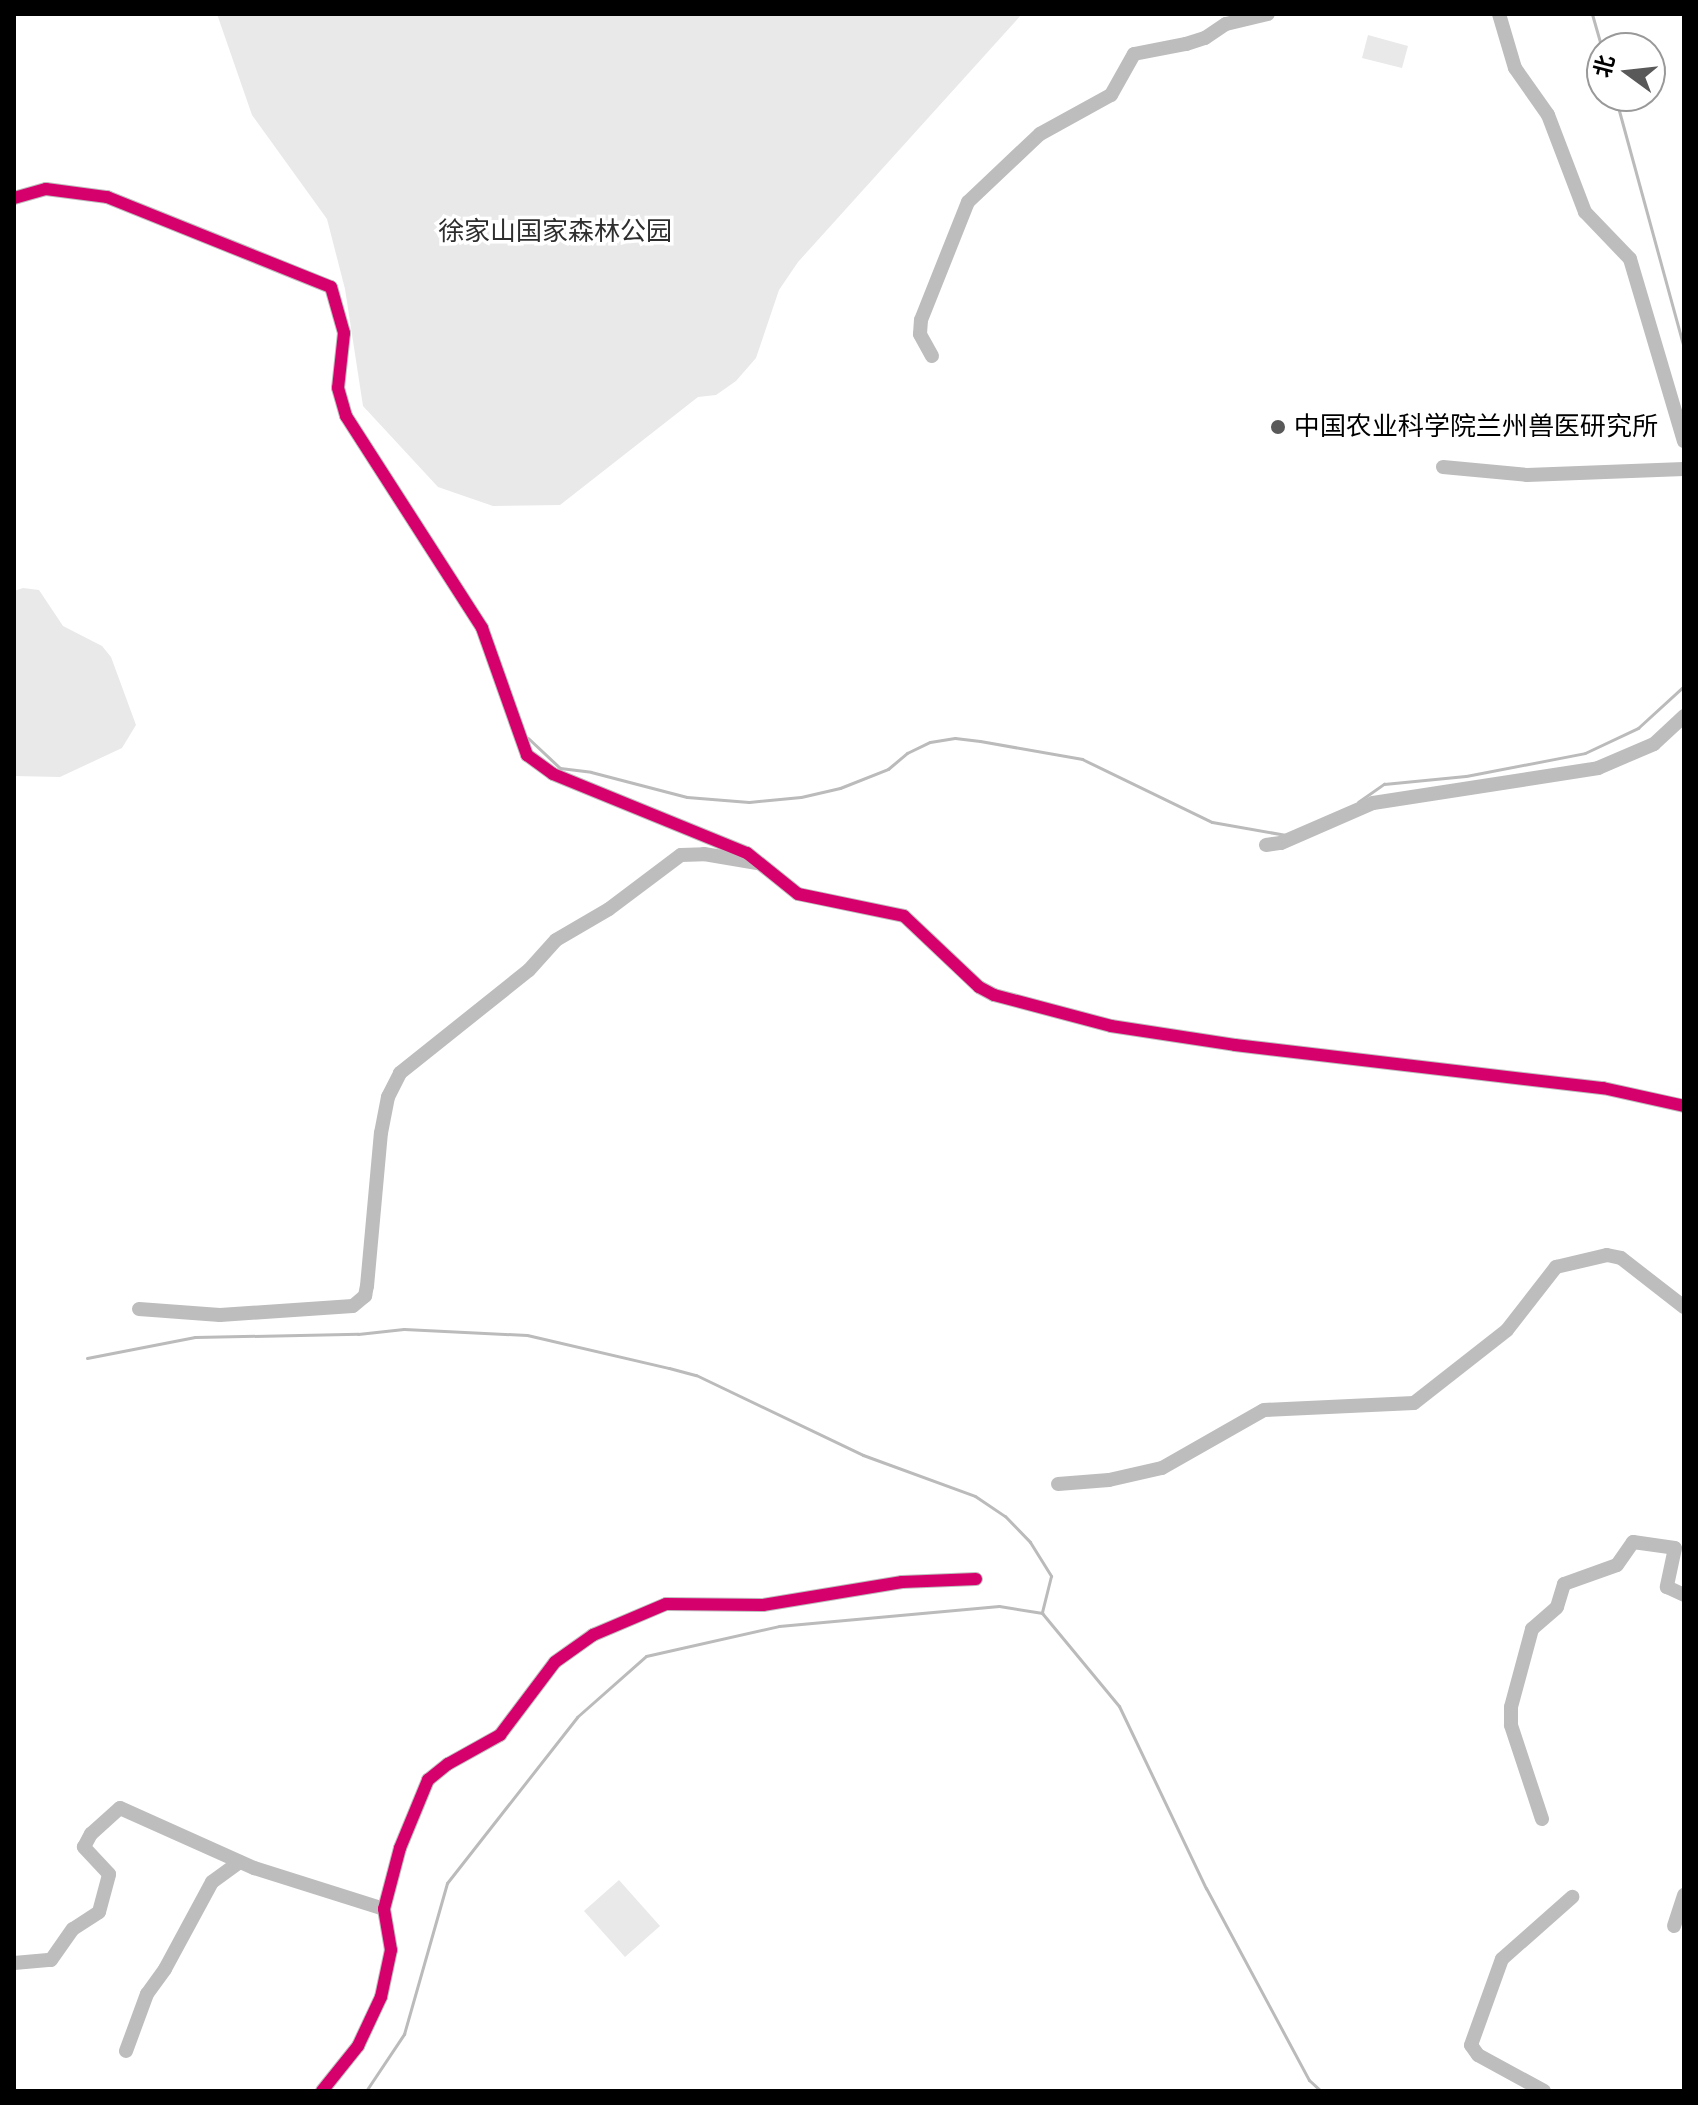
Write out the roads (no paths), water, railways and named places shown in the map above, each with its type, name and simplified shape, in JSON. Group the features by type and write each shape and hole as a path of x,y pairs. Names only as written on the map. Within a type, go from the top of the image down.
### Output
{"street":[{"path":"932,356 920,334 921,320 968,202 1040,134 1111,95 1134,54 1186,44 1226,24 1268,14"},
{"path":"1499,14 1515,68 1548,115 1585,212 1600,224 1630,259 1684,441"},
{"path":"14,198 46,189 107,197 331,287 344,333 338,388 346,416 482,628 527,755 553,774 747,853 798,894 904,916 979,987 994,995 1111,1026 1603,1088 1684,1106"},
{"path":"1443,467 1527,475 1684,469"},
{"path":"1266,845 1281,843 1373,803 1598,768 1654,744 1684,716"},
{"path":"139,1309 220,1315 353,1306 365,1296 381,1133 388,1097 400,1073 529,970 556,940 609,909 681,855 704,854 759,863"},
{"path":"1058,1484 1109,1480 1162,1468 1264,1410 1414,1403 1507,1330 1556,1267 1607,1255 1621,1258 1684,1307"},
{"path":"1542,1819 1511,1725 1511,1707 1532,1629 1557,1607 1564,1584 1617,1565 1633,1542 1675,1548 1667,1587 1684,1595"},
{"path":"322,2091 358,2046 381,1997 391,1950 384,1909 400,1848 428,1780 448,1764 500,1735 555,1662 593,1635 666,1604 763,1605 902,1582 976,1579"},
{"path":"14,1963 51,1960 73,1929 99,1912 109,1874 84,1847 91,1834 120,1808 240,1862 384,1909"},
{"path":"126,2051 147,1994 165,1969 212,1882 240,1862"},
{"path":"1674,1926 1684,1895"},
{"path":"1544,2091 1478,2055 1471,2045 1502,1959 1572,1897"}],"waterway":[{"path":"1592,14 1597,32"},
{"path":"1619,112 1684,349"},
{"path":"1358,802 1384,784 1466,776 1585,753 1638,728 1684,686"},
{"path":"528,738 560,768 591,772 687,797 749,802 801,797 840,788 888,769 907,753 930,742 955,738 980,741 1082,759 1212,822 1286,835"},
{"path":"87,1358 195,1337 358,1334 404,1329 527,1335 696,1375 863,1455 975,1496 1005,1516 1030,1542 1051,1576 1042,1613"},
{"path":"366,2091 404,2034 447,1883 577,1717 646,1656 779,1626 999,1606 1042,1613 1119,1706 1206,1888 1309,2080 1321,2091"}],"place":[{"name":"中国农业科学院兰州兽医研究所","path":"1278,427"}],"park label":[{"name":"徐家山国家森林公园","path":"555,232"}]}
